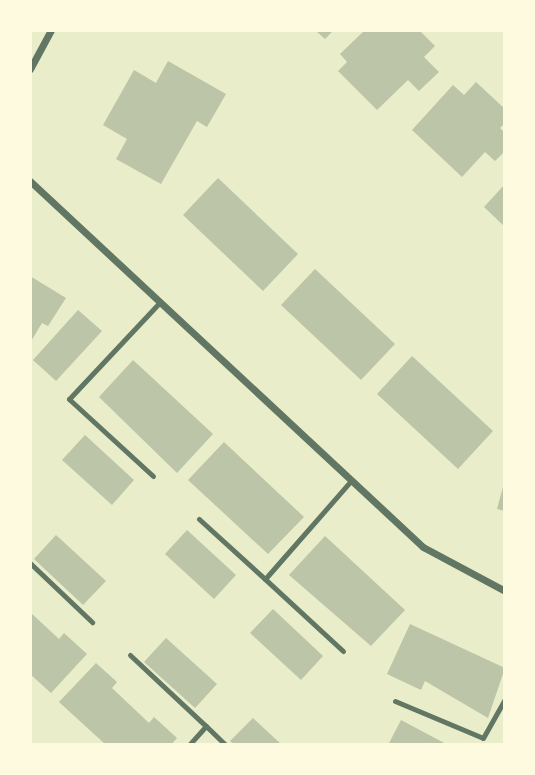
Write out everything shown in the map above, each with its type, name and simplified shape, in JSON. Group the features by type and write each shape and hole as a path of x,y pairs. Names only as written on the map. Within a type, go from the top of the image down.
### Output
{"street":[{"path":"30,69 51,30"},
{"path":"30,181 423,547 505,591"}],"lane":[{"path":"153,476 69,399 159,303"},
{"path":"265,579 351,482"},
{"path":"199,519 343,651"},
{"path":"30,564 92,622"},
{"path":"130,655 226,745"},
{"path":"395,701 483,738 505,699"},
{"path":"188,745 206,726"}],"building":[{"path":"315,30 334,30 325,39"},
{"path":"365,30 419,30 435,46 424,57 439,72 419,91 408,80 377,110 338,71 347,62 340,54"},
{"path":"168,61 226,94 207,127 197,121 161,184 116,159 127,139 103,125 134,70 156,83"},
{"path":"476,82 505,109 505,123 500,128 505,133 505,151 495,161 485,152 462,177 412,130 453,85 464,95"},
{"path":"218,178 298,254 263,291 183,215"},
{"path":"505,184 505,227 484,207"},
{"path":"315,269 395,344 361,380 281,305"},
{"path":"30,276 66,298 48,326 42,323 30,343"},
{"path":"78,310 102,331 56,381 33,360"},
{"path":"412,356 493,431 458,469 377,394"},
{"path":"133,360 213,434 177,473 99,397"},
{"path":"85,435 134,480 112,505 62,460"},
{"path":"224,442 304,517 268,554 188,480"},
{"path":"505,483 505,511 497,509"},
{"path":"187,530 236,575 214,599 165,554"},
{"path":"56,535 106,581 83,605 34,559"},
{"path":"325,536 405,610 371,646 289,575"},
{"path":"273,609 323,656 301,680 250,633"},
{"path":"30,612 59,639 64,633 87,654 51,693 30,674"},
{"path":"410,624 505,668 488,718 425,681 421,690 387,674"},
{"path":"166,638 217,684 195,708 144,662"},
{"path":"96,663 117,682 112,688 149,723 154,717 177,738 171,745 106,745 59,702"},
{"path":"253,718 282,745 234,745 230,741"},
{"path":"401,720 448,745 388,745"}]}
